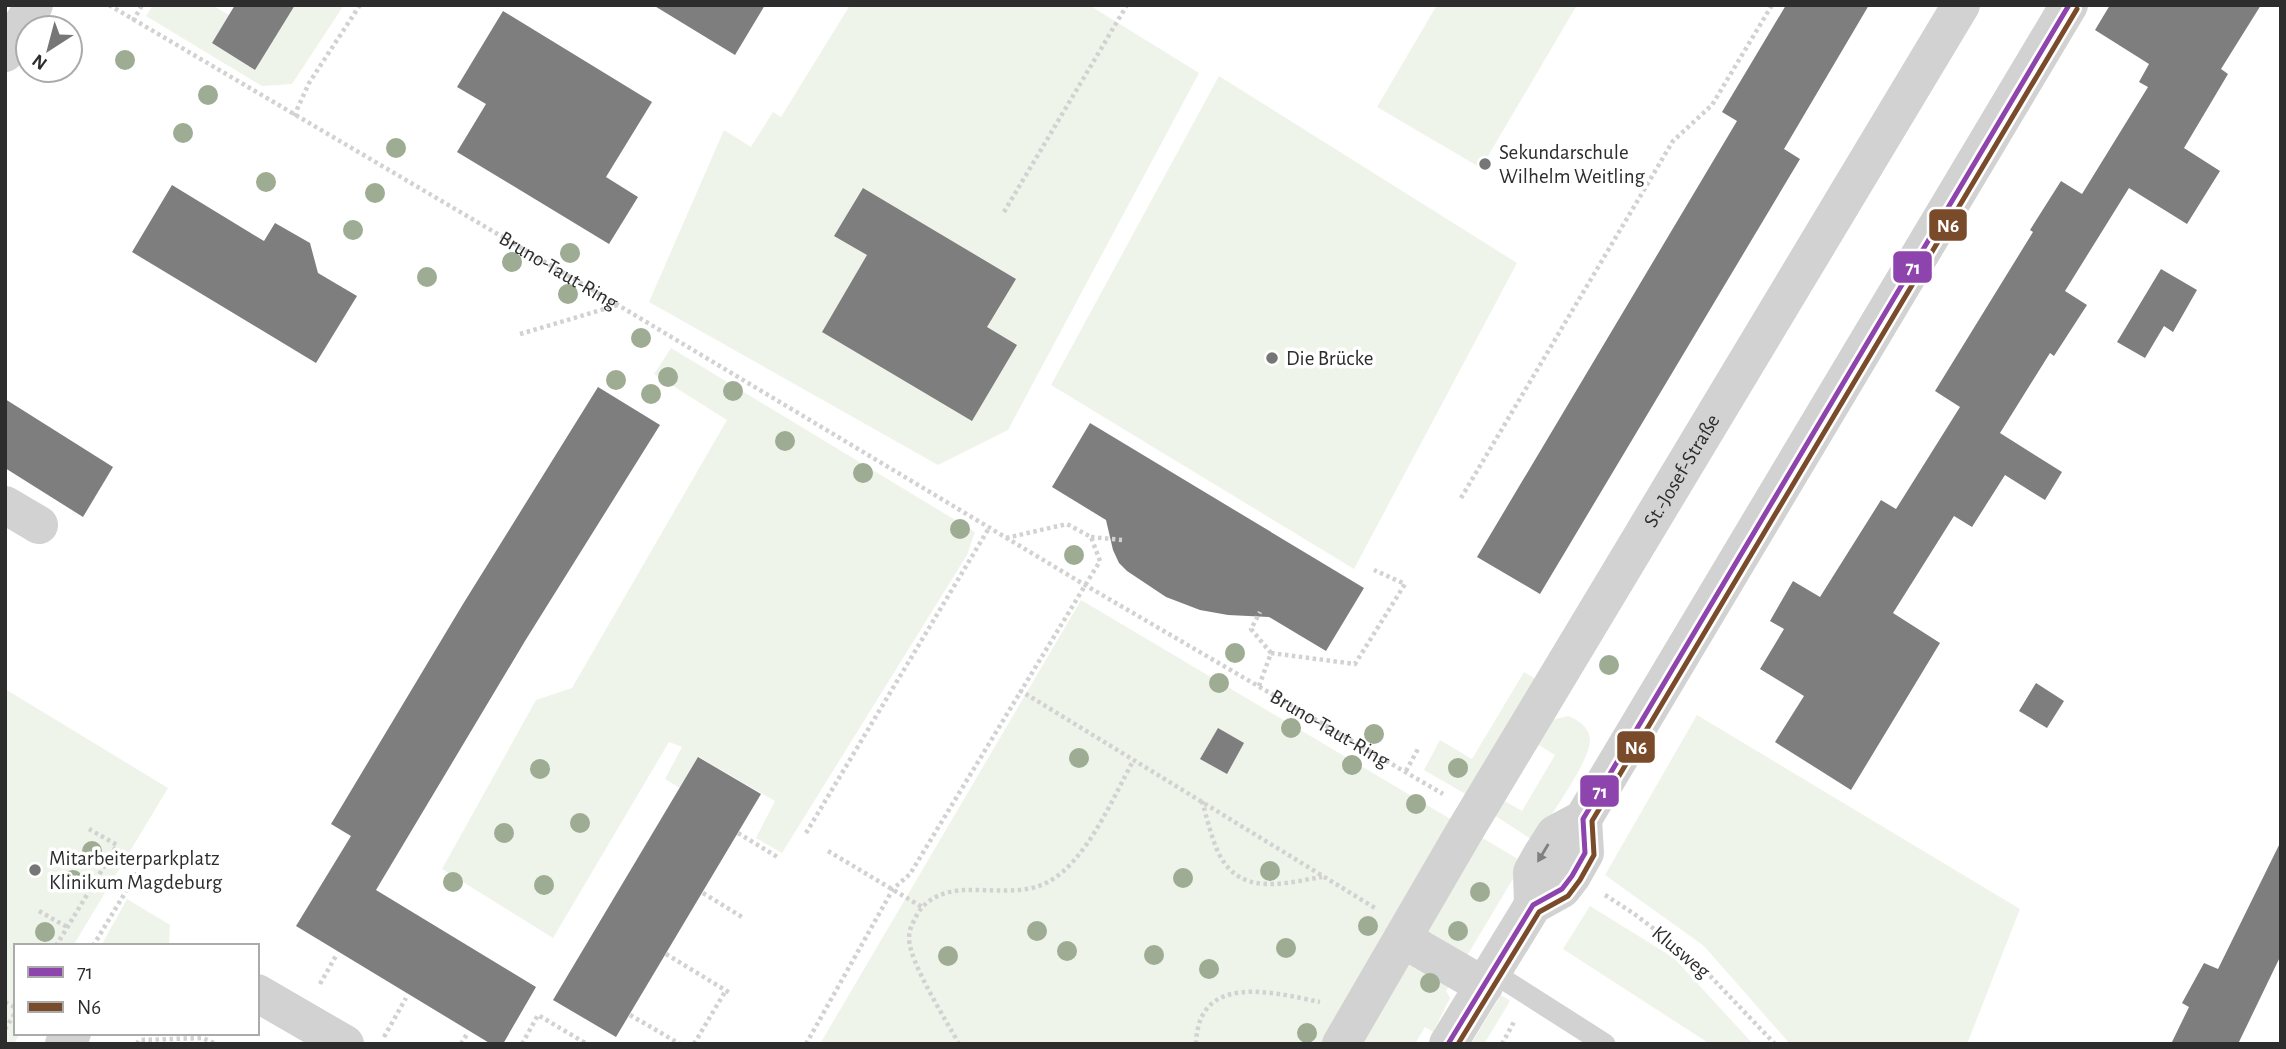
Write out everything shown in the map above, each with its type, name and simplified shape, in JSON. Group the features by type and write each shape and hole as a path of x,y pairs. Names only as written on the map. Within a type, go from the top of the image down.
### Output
{"street":[{"path":"5,53 34,5"},
{"name":"St.-Josef-Straße","path":"1341,1044 1475,814 1961,5"},
{"path":"1533,905 1532,872 1541,856 1555,834 1583,819 2069,5"},
{"path":"5,505 39,525"},
{"path":"1448,1044 1533,905 1562,889 1572,876 1585,853 1583,819"},
{"path":"1403,939 1488,979"},
{"path":"259,994 345,1044"}],"lane":[{"path":"1488,979 1605,1044"}],"path":[{"name":"Bruno-Taut-Ring","path":"109,5 1475,814"},
{"path":"133,20 142,5"},
{"path":"294,116 309,83 359,5"},
{"path":"1004,212 1127,5"},
{"path":"1461,498 1674,141 1712,105 1772,5"},
{"path":"520,334 618,305"},
{"path":"1006,538 1066,524 1091,537 1122,540"},
{"path":"806,833 989,528"},
{"path":"806,1044 893,889 910,874 1100,561 1091,537"},
{"path":"1260,612 1251,629 1271,653 1355,664 1405,584 1374,570"},
{"path":"1259,686 1271,653"},
{"path":"1021,691 1377,909"},
{"path":"1406,771 1418,749"},
{"path":"959,1044 913,958 909,932 922,907 935,897 950,891 1027,889 1047,883 1060,875 1078,858 1133,761"},
{"path":"1202,801 1218,853 1239,877 1250,883 1265,885 1323,877"},
{"path":"57,944 117,845 89,829"},
{"path":"738,833 779,858"},
{"path":"828,850 922,907"},
{"path":"94,944 137,873"},
{"name":"Klusweg","path":"1572,876 1633,913 1694,958 1775,1044"},
{"path":"702,893 742,917"},
{"path":"40,911 67,927"},
{"path":"314,993 337,954"},
{"path":"666,954 728,991 694,1044"},
{"path":"1196,1044 1198,1027 1208,1009 1236,992 1266,991 1362,1008"},
{"path":"380,1044 406,998"},
{"path":"5,1029 14,1013"},
{"path":"522,1044 538,1015 587,1044"},
{"path":"630,1015 680,1044"},
{"path":"461,1044 467,1034"},
{"path":"137,1044 139,1040 202,1038 216,1044"}],"shaded area":[{"path":"153,5 212,5 229,15 212,43 255,70 295,5 344,5 292,84 262,86 146,16"},
{"path":"850,5 1089,5 1199,73 1008,430 938,465 649,302 724,130 751,147 773,112 781,117"},
{"path":"1437,5 1577,5 1481,168 1377,107"},
{"name":"Die Brücke","path":"1219,76 1517,263 1354,569 1051,385"},
{"path":"671,348 975,532 967,555 782,853 756,838 775,801 699,757 680,788 665,779 682,747 669,742 553,938 442,869 536,700 572,688 727,420 654,374"},
{"path":"1081,600 1523,862 1446,991 1450,998 1433,1032 1425,1027 1415,1044 820,1044"},
{"path":"1524,672 1544,684 1474,799 1424,770 1440,740 1472,759"},
{"path":"5,689 168,788 74,944 14,944 14,1035 19,1035 14,1044 5,1044"},
{"path":"1697,715 2020,909 1967,1044 1790,1044 1704,946 1605,875"},
{"path":"1569,716 1580,722 1588,731 1588,749 1576,775 1534,841 1494,815 1503,800 1522,811 1555,755 1537,744 1551,720"},
{"path":"127,899 170,925 169,944 102,944"},
{"path":"1590,906 1674,958 1753,1044 1710,1044 1563,949"},
{"path":"1501,995 1510,1001 1484,1044 1471,1044"}],"building":[{"path":"235,5 295,5 255,70 212,43"},
{"path":"653,5 765,5 735,55"},
{"path":"1786,5 1869,5 1784,149 1800,159 1540,594 1477,557 1737,121 1722,112"},
{"path":"2110,5 2261,5 2221,69 2228,74 2184,148 2220,171 2187,224 2129,188 2065,291 2087,305 2054,356 2050,353 2000,433 2062,472 2045,500 2005,475 1972,527 1954,516 1893,613 1940,643 1851,790 1775,742 1804,696 1760,669 1784,629 1770,621 1793,581 1820,597 1881,500 1896,509 1960,407 1935,391 2033,232 2030,230 2061,181 2082,194 2148,87 2139,82 2149,64 2095,30"},
{"path":"503,11 652,102 606,177 638,197 609,244 457,152 486,104 457,87"},
{"path":"172,185 264,241 275,223 310,243 318,273 357,296 316,363 132,252"},
{"path":"863,188 1016,279 987,327 1017,345 972,421 822,332 867,255 834,236"},
{"path":"2161,269 2197,290 2173,332 2164,326 2145,358 2117,342"},
{"path":"598,387 660,425 525,641 376,890 536,987 503,1044 491,1044 296,926 351,836 331,824"},
{"path":"5,399 113,467 83,517 5,468"},
{"path":"1090,423 1364,588 1326,651 1269,617 1228,615 1200,610 1166,597 1127,571 1119,563 1113,550 1106,520 1052,487"},
{"path":"2036,683 2064,701 2047,728 2019,711"},
{"path":"1218,728 1244,743 1227,774 1200,759"},
{"path":"698,757 761,794 616,1037 553,1000"},
{"path":"2281,841 2281,955 2238,1044 2171,1044 2189,1007 2182,1003 2204,963 2218,969"}],"transit line":[{"name":"71","path":"1448,1044 1533,905 1562,889 1572,876 1585,853 1583,819 2069,5"},
{"name":"N6","path":"1458,1044 1539,912 1568,896 1580,880 1594,855 1592,821 2077,9"}],"place":[{"name":"Sekundarschule Wilhelm Weitling","path":"1485,164"},
{"name":"Die Brücke","path":"1272,358"},
{"name":"Mitarbeiterparkplatz Klinikum Magdeburg","path":"35,870"}]}
